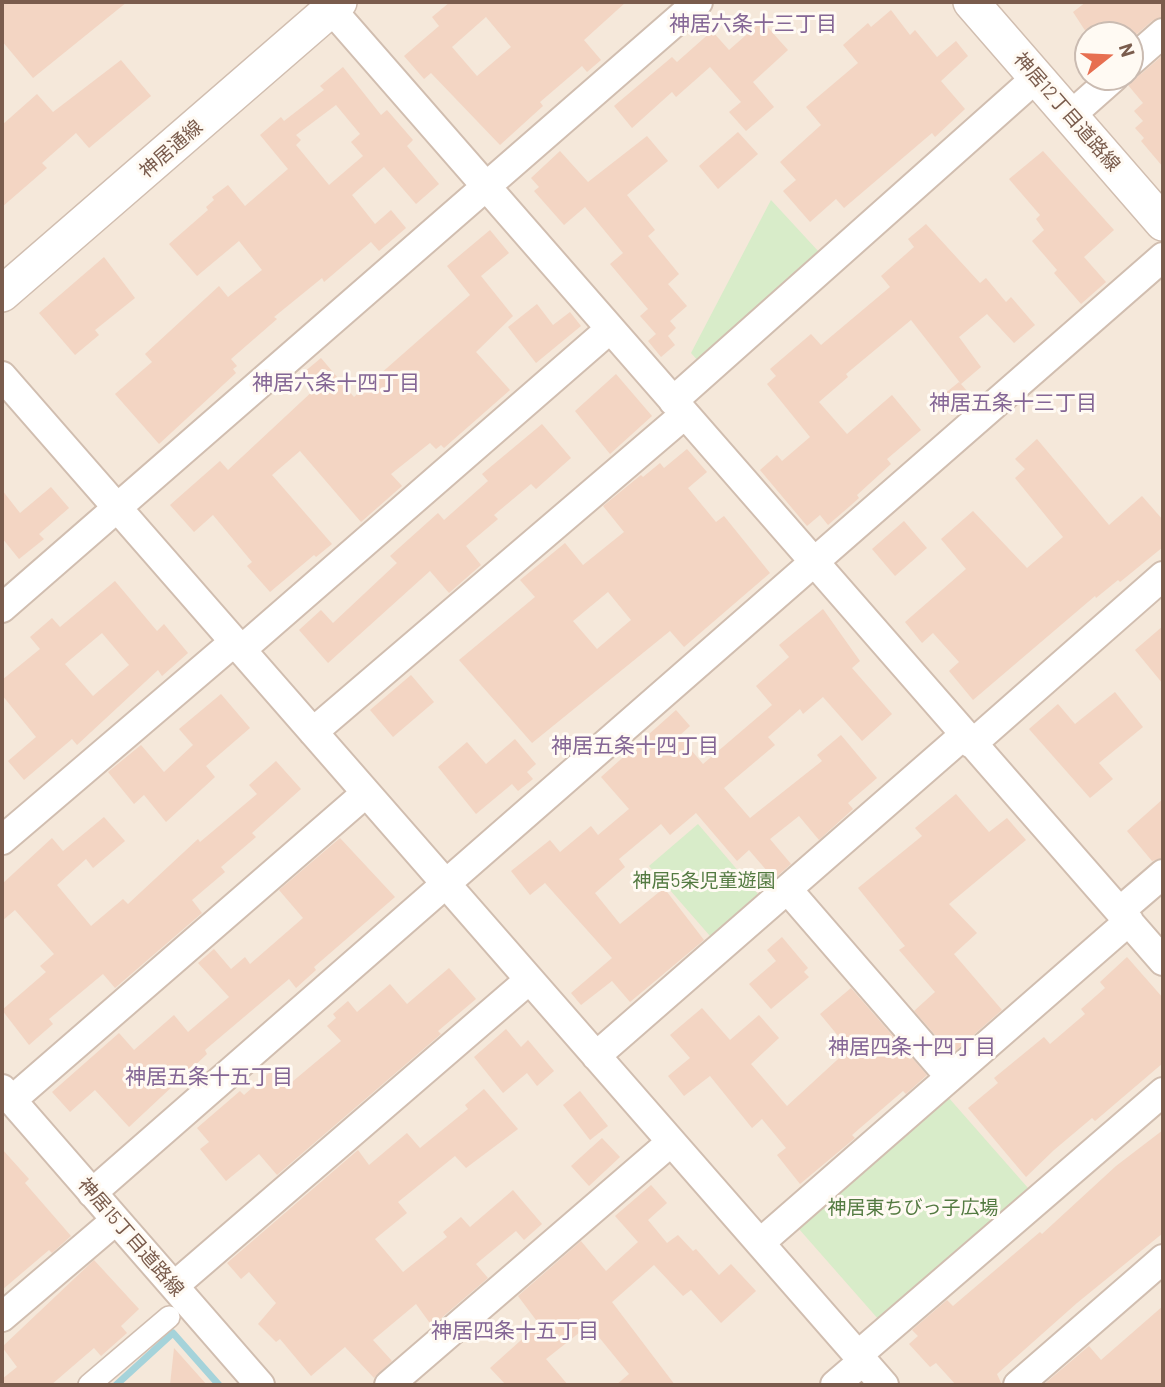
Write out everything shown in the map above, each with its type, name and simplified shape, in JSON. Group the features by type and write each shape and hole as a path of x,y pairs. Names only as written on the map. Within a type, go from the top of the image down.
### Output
{"street":[{"path":"2,608 698,2"},
{"name":"神居12丁目道路線","path":"971,2 1163,223"},
{"path":"331,4 486,187 1163,961"},
{"name":"神居通線","path":"2,294 331,4"},
{"path":"1144,50 1163,33"},
{"path":"313,732 679,408 1037,77"},
{"path":"1070,116 1098,91"},
{"path":"92,1193 1163,257"},
{"path":"2,839 238,646 610,329"},
{"path":"2,376 884,1385"},
{"path":"596,1056 788,890 1163,576"},
{"path":"7,1095 366,793"},
{"path":"760,1243 950,1077 1124,916 1163,874"},
{"path":"788,890 950,1077"},
{"path":"174,1286 529,980"},
{"path":"835,1385 860,1358 1163,1092"},
{"name":"神居15丁目道路線","path":"7,1095 174,1286 253,1383"},
{"path":"389,1385 671,1142"},
{"path":"2,1317 116,1220"},
{"path":"1018,1385 1163,1259"},
{"path":"89,1385 169,1317"}],"shaded area":[{"path":"2,2 1163,2 1163,1385 2,1385"}],"green space":[{"path":"771,200 819,252 699,362 691,353"},
{"name":"神居5条児童遊園","path":"698,824 758,894 710,936 649,866"},
{"name":"神居東ちびっ子広場","path":"948,1097 1028,1188 879,1320 799,1229"}],"building":[{"path":"2,2 127,2 33,78 2,41"},
{"path":"450,2 626,2 584,40 601,60 587,72 582,66 540,102 543,106 500,145 431,73 424,79 404,56 439,26 432,17","holes":["486,17 511,47 477,76 452,47"]},
{"path":"1086,2 1163,2 1163,17 1144,28 1144,21 1079,21 1073,12"},
{"path":"891,10 910,35 915,30 937,57 956,41 968,56 941,81 965,109 935,137 932,133 844,208 836,199 810,222 783,191 796,180 780,162 821,125 806,107 858,63 843,45 868,23 871,27"},
{"path":"762,21 788,50 753,82 774,107 746,131 729,112 741,102 710,67 676,97 672,92 632,128 614,106 672,57 677,62 712,31 729,50"},
{"path":"1163,55 1163,167 1141,141 1144,138 1135,128 1143,121 1134,111 1143,103 1133,91 1144,91 1144,71"},
{"path":"121,60 151,96 89,148 76,133 42,163 47,168 2,207 2,125 37,94 53,112"},
{"path":"343,67 381,115 387,110 413,140 407,146 439,184 416,204 384,167 352,195 375,224 391,210 406,228 379,251 371,242 324,282 322,278 274,317 277,319 231,359 237,366 233,369 236,373 159,444 115,394 152,362 145,354 219,286 228,297 262,270 239,241 197,276 169,244 208,210 206,207 214,200 212,197 228,185 245,206 288,169 260,135 281,117 284,121 324,90 320,86","holes":["336,105 360,134 351,142 363,156 329,185 296,145 301,140 296,135"]},
{"path":"738,132 758,154 718,189 699,166"},
{"path":"647,136 668,161 627,195 655,230 648,236 679,274 668,284 687,306 670,321 676,328 668,336 675,345 661,357 648,341 656,334 640,316 648,309 610,264 623,253 585,207 564,225 534,191 539,187 531,178 560,151 588,182"},
{"path":"1043,151 1114,230 1084,257 1106,282 1081,304 1054,273 1057,270 1032,241 1044,230 1036,219 1040,215 1009,179"},
{"path":"926,224 980,283 986,278 1006,302 1011,297 1035,325 1014,343 987,314 959,337 981,367 961,384 911,320 846,374 848,377 819,402 847,434 892,395 921,430 887,459 891,464 857,495 859,498 828,525 820,515 807,526 760,470 777,455 782,461 810,437 767,384 776,376 770,369 811,334 821,345 890,287 881,276 914,247 908,239"},
{"path":"490,230 509,253 481,276 513,316 476,352 510,390 444,448 441,445 436,449 430,443 391,474 402,486 361,522 300,451 272,475 332,544 316,557 314,555 270,592 247,566 252,562 213,515 194,532 170,505 220,461 228,470 316,388 303,373 321,358 354,397 470,295 447,266"},
{"path":"104,257 135,298 95,330 99,335 75,355 39,313"},
{"path":"537,304 553,325 570,312 581,326 536,363 508,327"},
{"path":"616,374 652,416 610,454 575,411"},
{"path":"959,382 973,398 952,416 938,399"},
{"path":"542,424 571,458 536,489 531,484 494,515 498,519 466,546 481,565 449,593 430,571 328,663 299,630 321,610 333,623 397,563 390,556 438,513 444,520 488,481 482,474"},
{"path":"1037,439 1109,525 1142,496 1163,520 1163,547 1120,582 1118,580 1096,598 1095,596 973,700 949,671 959,662 933,633 922,643 905,622 966,569 941,539 973,511 1027,568 1063,537 1015,478 1025,469 1015,459"},
{"path":"687,449 707,472 688,488 716,522 724,516 770,573 684,647 670,631 532,743 459,660 535,597 520,580 565,543 583,565 624,532 603,506 660,463 664,468","holes":["608,592 631,620 597,649 573,621"]},
{"path":"51,487 69,508 39,534 44,539 19,559 2,538 2,490 20,513"},
{"path":"904,521 927,548 895,576 872,549"},
{"path":"115,581 157,631 164,624 188,653 162,676 158,670 77,745 72,739 24,780 8,761 36,737 2,695 2,680 40,649 30,637 52,618 60,627","holes":["102,633 129,665 93,696 65,664"]},
{"path":"823,609 860,661 852,668 892,714 862,741 823,697 803,714 800,709 768,737 775,745 724,788 750,818 822,761 817,755 841,735 877,778 848,803 853,809 819,840 799,816 770,839 791,864 774,879 749,850 737,861 696,813 670,835 661,824 619,859 625,867 595,893 620,924 664,888 704,940 630,1002 612,981 581,1005 571,993 612,958 545,883 530,895 511,871 550,840 560,852 591,826 598,835 629,809 601,777 676,710 690,726 679,736 703,764 772,705 756,686 789,657 779,645"},
{"path":"1163,626 1163,684 1135,650"},
{"path":"411,675 434,702 393,737 370,710"},
{"path":"1115,692 1143,727 1099,763 1113,779 1090,798 1029,729 1058,704 1075,724"},
{"path":"221,694 250,728 206,766 215,777 166,822 144,795 134,804 108,772 141,745 164,772 193,745 179,729"},
{"path":"515,739 536,764 527,772 533,779 518,791 512,784 476,814 438,767 467,742 486,764"},
{"path":"276,761 301,789 252,833 256,837 221,867 225,872 192,900 202,913 115,988 103,974 49,1019 53,1024 29,1045 2,1010 46,972 40,966 54,954 15,910 2,921 2,884 52,838 63,851 104,817 125,841 93,868 86,859 57,885 91,926 123,899 128,904 198,839 200,842 257,794 249,785"},
{"path":"956,794 989,832 1007,818 1026,840 949,904 977,933 954,954 1002,1010 952,1054 914,1011 935,992 899,950 905,946 858,888 922,836 915,828"},
{"path":"1163,799 1163,858 1152,861 1127,831"},
{"path":"340,838 395,897 314,967 316,970 296,988 289,979 205,1050 207,1054 129,1127 95,1090 70,1112 52,1092 119,1033 134,1050 174,1015 188,1032 229,997 198,963 214,949 231,969 245,957 250,964 303,918 279,890"},
{"path":"782,937 808,968 804,972 809,977 771,1009 749,984 776,961 767,950"},
{"path":"1127,957 1163,998 1163,1063 1095,1121 1092,1118 1026,1177 968,1108 998,1083 994,1078 1044,1037 1050,1044 1085,1014 1081,1009 1105,988 1100,982"},
{"path":"449,968 476,999 438,1031 441,1034 277,1175 259,1154 226,1181 200,1149 209,1142 197,1128 240,1091 244,1095 277,1066 292,1082 341,1041 327,1026 336,1018 333,1014 348,1001 357,1012 390,984 407,1004"},
{"path":"851,988 927,1075 906,1094 903,1091 852,1135 855,1138 800,1184 777,1155 786,1148 762,1119 752,1128 710,1076 684,1096 668,1076 690,1058 670,1035 702,1008 730,1040 759,1015 779,1038 751,1064 787,1106 849,1049 820,1014"},
{"path":"506,1029 521,1047 528,1040 554,1071 537,1086 527,1073 503,1093 474,1057"},
{"path":"484,1089 518,1129 466,1168 455,1156 398,1202 407,1213 375,1239 403,1272 447,1237 443,1232 461,1217 470,1227 513,1190 542,1224 524,1240 516,1231 476,1264 488,1278 432,1326 416,1304 373,1340 392,1361 374,1378 345,1347 311,1376 280,1339 276,1342 258,1324 276,1303 249,1272 241,1279 227,1263 358,1150 369,1165 407,1133 420,1148 468,1109 465,1105"},
{"path":"580,1091 608,1126 590,1140 563,1105"},
{"path":"1163,1130 1163,1233 1077,1303 997,1374 1002,1385 956,1385 936,1363 930,1367 909,1344 918,1336 912,1330 947,1300 953,1306 1040,1232 1042,1234 1116,1166"},
{"path":"602,1138 620,1157 589,1186 571,1166"},
{"path":"2,1149 29,1179 25,1183 71,1236 52,1253 49,1250 2,1290"},
{"path":"651,1185 667,1203 648,1220 667,1243 678,1235 693,1251 696,1249 719,1275 731,1264 756,1291 721,1323 691,1290 683,1296 654,1265 612,1302 675,1385 616,1385 629,1374 589,1325 546,1359 568,1385 506,1385 490,1368 539,1324 518,1296 581,1241 606,1271 638,1242 615,1216"},
{"path":"94,1260 139,1309 121,1326 127,1333 101,1356 94,1348 51,1385 2,1385 2,1379 17,1367 2,1347"},
{"path":"1163,1306 1163,1385 1043,1385 1089,1346 1101,1360"},
{"path":"174,1348 207,1385 170,1385"}],"waterway":[{"path":"116,1385 173,1333 219,1385"}],"district":[{"name":"神居六条十三丁目","path":"753,24"},
{"name":"神居六条十四丁目","path":"336,383"},
{"name":"神居五条十三丁目","path":"1013,403"},
{"name":"神居五条十四丁目","path":"635,746"},
{"name":"神居四条十四丁目","path":"912,1047"},
{"name":"神居五条十五丁目","path":"209,1077"},
{"name":"神居四条十五丁目","path":"515,1331"}]}
